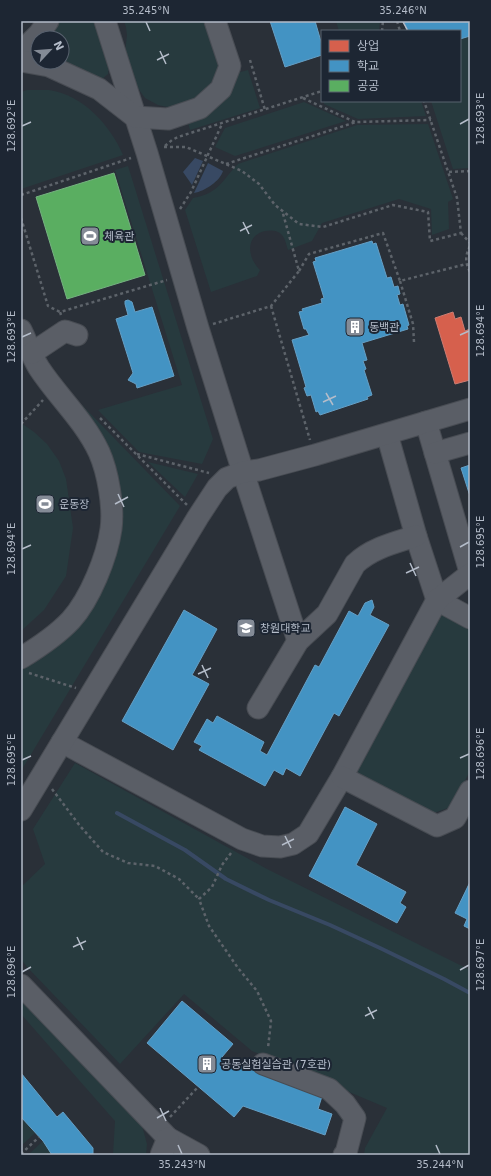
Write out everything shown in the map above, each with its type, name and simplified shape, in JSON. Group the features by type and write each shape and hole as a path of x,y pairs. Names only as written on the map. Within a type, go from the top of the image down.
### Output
{"lane":[{"path":"21,52 39,34 48,21"},
{"path":"105,21 183,275 235,475 298,641"},
{"path":"21,61 49,66 100,89 135,117 168,119 200,108 221,89 230,66 215,21"},
{"path":"32,353 67,326"},
{"path":"21,330 38,367 84,426 99,453 110,490 111,528 102,564 88,596 72,619 24,665"},
{"path":"21,810 217,488 235,475 315,455 470,409"},
{"path":"62,742 242,839 268,846 280,847 293,844 308,834 342,777 437,600 470,573 426,422"},
{"path":"387,434 416,536 437,600 470,618"},
{"path":"435,453 470,443"},
{"path":"258,708 298,641 327,614 351,568 360,558 376,549 416,536"},
{"path":"342,777 437,826 455,818 470,791"},
{"path":"21,985 163,1141 199,1155"},
{"path":"263,1064 328,1089 345,1104 355,1118 346,1153 344,1155"}],"path":[{"path":"250,60 265,110"},
{"path":"321,91 178,137 164,147 186,147 242,171 259,184 275,205 299,224 323,227 393,205 428,212 430,241 461,233"},
{"path":"303,97 356,122"},
{"path":"424,102 457,198 461,233 470,245 466,253 466,264 470,272"},
{"path":"226,164 356,122 431,120"},
{"path":"169,228 191,192 222,124"},
{"path":"21,195 135,157"},
{"path":"449,172 470,171"},
{"path":"282,210 299,271"},
{"path":"21,218 48,306 67,326 183,275"},
{"path":"208,325 271,306 299,271 309,254 383,233 413,324 414,342"},
{"path":"400,281 466,264"},
{"path":"271,306 315,455"},
{"path":"21,424 54,387"},
{"path":"99,416 198,517"},
{"path":"136,454 235,475"},
{"path":"24,665 92,693"},
{"path":"42,775 80,826 103,852 128,863 155,866 180,879 199,899 209,926 238,968 257,991 271,1021 269,1046 263,1064"},
{"path":"199,899 212,887 222,865 242,839"},
{"path":"163,1141 198,1087"},
{"path":"21,1154 39,1137"}],"green space":[{"path":"60,21 95,21 109,67 108,74 102,79 70,65 70,30 52,30"},
{"path":"124,21 206,21 220,65 207,95 172,108 158,105 145,98 135,84 125,53 127,35"},
{"path":"336,21 380,21 379,30 339,30"},
{"path":"470,36 470,168 453,169 431,102 461,102 461,39"},
{"path":"248,70 260,108 190,130 187,119 233,74"},
{"path":"27,90 49,90 61,93 84,105 94,113 111,133 123,155 21,189 21,92"},
{"path":"304,102 346,121 235,156 215,147 225,128"},
{"path":"324,102 421,102 426,116 358,119 324,104"},
{"path":"428,124 453,199 448,202 449,229 432,235 431,209 399,199 322,223 312,241 288,250 280,233 273,230 265,231 254,237 251,242 250,248 252,259 260,270 257,276 211,292 185,210 193,198 215,190 238,164 357,125"},
{"path":"128,166 213,439 202,464 139,452 98,410 182,385 115,170"},
{"path":"82,405 180,506 21,771 21,669 35,661 119,530 76,409"},
{"name":"운동장","path":"21,423 47,444 59,461 66,479 73,528 66,576 44,610 21,631"},
{"path":"148,462 198,474 185,497"},
{"path":"443,610 470,626 470,771 451,807 428,815 348,775"},
{"path":"75,763 267,869 470,970 470,1155 364,1155 365,1148 387,1108 252,1051 184,994 120,1064 21,959 21,887 45,864 33,829"},
{"path":"21,996 141,1122 147,1144 146,1155 113,1155 115,1121 21,1014"},
{"path":"21,1117 35,1133 21,1146"},
{"path":"43,1141 52,1155 28,1155"}],"water":[{"path":"195,158 203,161 192,185 183,172"},
{"path":"208,163 223,171 212,185 194,193"}],"building: 상업":[{"path":"453,312 455,319 461,317 465,331 470,329 470,380 455,384 435,318"}],"building: 학교":[{"path":"270,21 315,21 321,42 321,55 285,67"},
{"path":"404,21 470,21 470,36 461,39 461,30 407,30"},
{"name":"동백관","path":"372,241 373,244 376,243 387,278 391,277 394,287 398,286 400,294 397,295 400,305 403,304 409,325 407,326 408,329 362,343 367,360 363,361 366,369 364,370 372,395 367,397 368,399 320,415 318,411 316,412 311,395 307,396 304,388 306,387 292,340 309,335 306,329 304,329 299,312 303,311 302,309 322,303 321,299 324,298 313,262 316,261 315,258"},
{"path":"128,300 132,302 135,312 152,307 174,376 137,388 136,384 128,380 133,373 116,319 128,315 125,301"},
{"path":"470,465 470,496 461,468"},
{"path":"372,600 374,607 370,615 389,625 339,716 334,713 300,776 286,768 283,775 274,770 265,786 199,750 202,746 194,742 207,719 213,723 217,716 264,742 260,751 267,755 315,665 319,667 349,611 358,616 365,603"},
{"path":"184,610 217,629 192,675 209,684 173,750 122,721"},
{"path":"345,807 377,824 356,865 406,892 400,903 406,907 397,923 309,876"},
{"path":"470,882 470,929 464,926 467,919 455,913"},
{"name":"공동실험실습관 (7호관)","path":"182,1001 233,1044 222,1057 323,1093 318,1109 332,1114 325,1135 243,1106 234,1117 147,1043"},
{"path":"21,1073 57,1117 63,1112 93,1148 93,1155 52,1155 43,1141 21,1117"}],"building: 공공":[{"name":"체육관","path":"114,173 145,275 67,299 36,197"}],"waterway":[{"path":"117,813 185,850 226,879 269,900 330,925 380,948 470,993"}],"place":[{"name":"체육관","path":"90,236"},
{"name":"동백관","path":"355,327"},
{"name":"운동장","path":"45,504"},
{"name":"창원대학교","path":"246,628"},
{"name":"공동실험실습관 (7호관)","path":"207,1064"}]}
